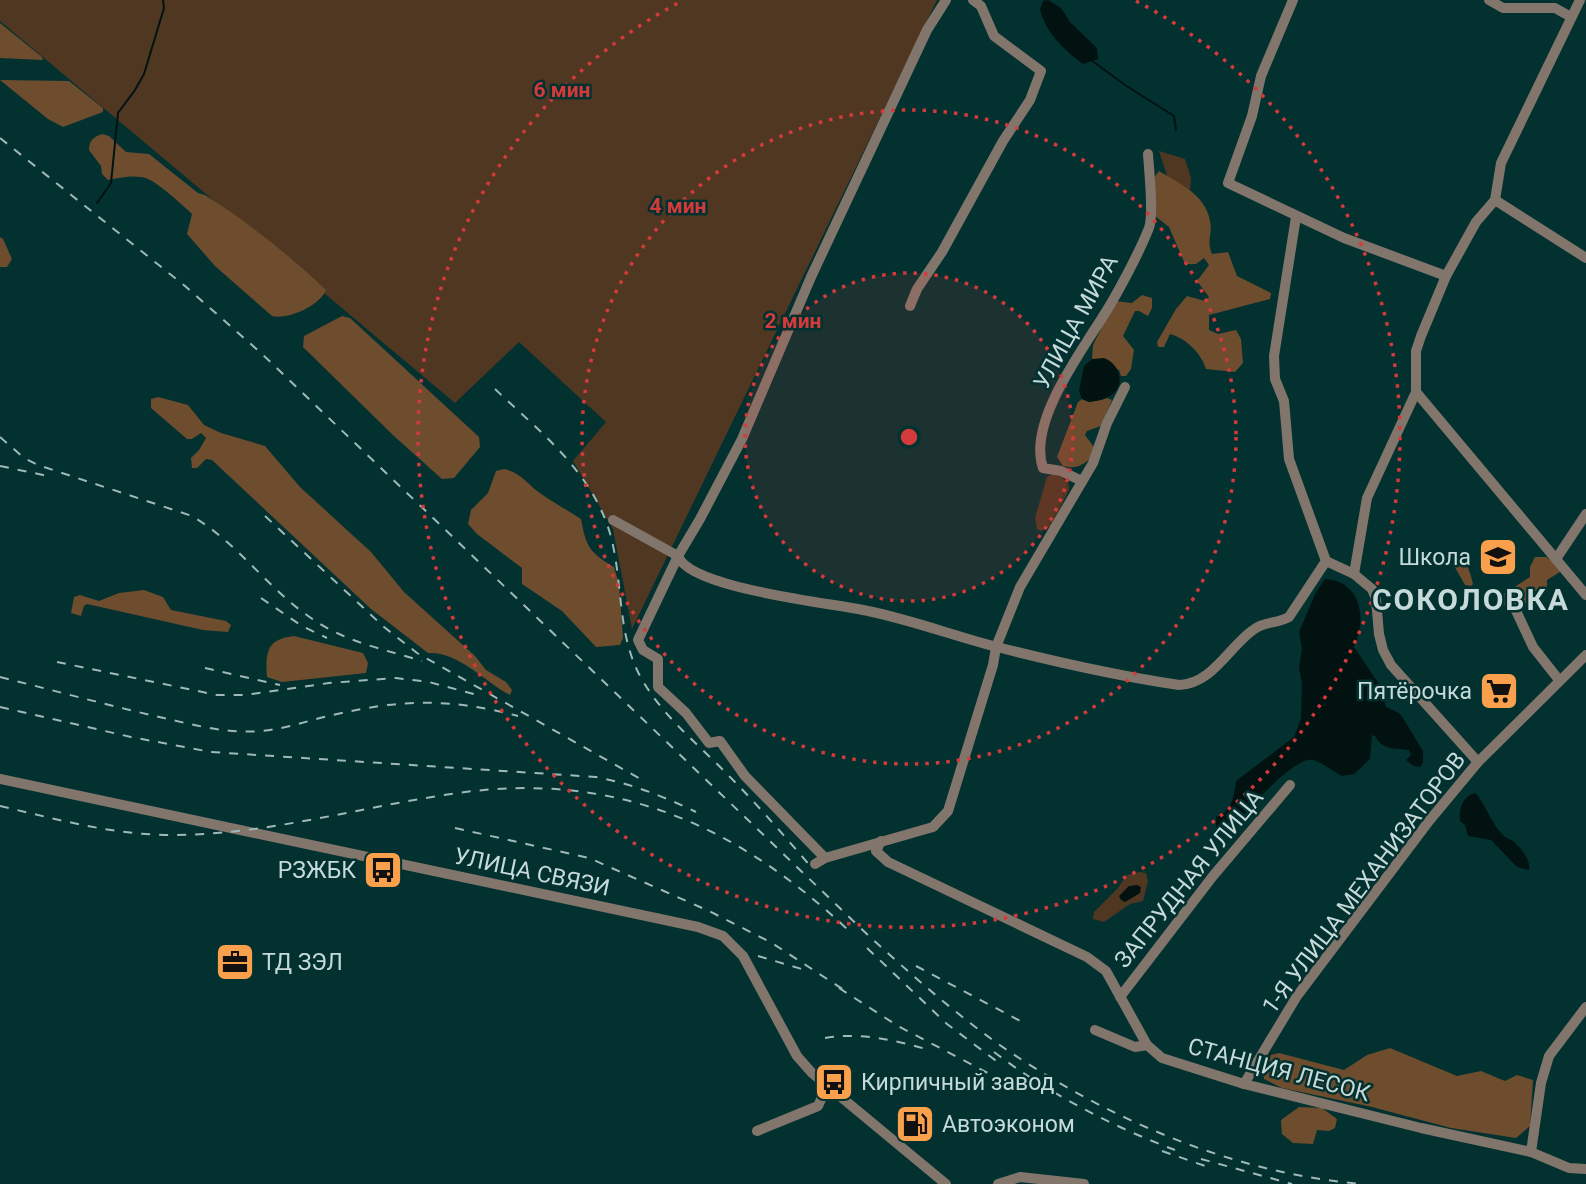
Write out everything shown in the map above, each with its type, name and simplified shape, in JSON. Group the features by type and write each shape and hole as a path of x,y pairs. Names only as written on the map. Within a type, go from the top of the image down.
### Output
{"street":[{"path":"825,858 745,776 720,741 709,743 686,713 658,687 658,659 643,650 638,640 678,555 700,519 741,439 811,277 927,30 946,0"},
{"path":"911,306 917,289 942,252 1003,141 1030,100 1041,71 993,36 981,6 973,0"},
{"path":"1293,0 1261,76 1252,116 1228,183 1344,238 1446,276"},
{"path":"1489,0 1503,8 1555,8 1571,17"},
{"path":"1354,574 1367,498 1416,392 1416,351 1446,276 1476,222 1495,200 1502,163 1580,0"},
{"name":"УЛИЦА МИРА","path":"1082,481 1061,471 1043,468 1040,445 1049,410 1068,372 1113,300 1150,225 1149,154"},
{"path":"1495,200 1586,258"},
{"path":"1296,217 1274,356 1275,379 1284,401 1289,459 1326,561 1354,574 1372,589 1376,598 1379,634 1391,665 1478,762"},
{"path":"815,864 825,858 933,827 948,811 993,665 996,647 1020,587 1093,463 1107,423 1125,387"},
{"path":"1416,392 1586,595"},
{"path":"1556,559 1586,514"},
{"path":"612,520 678,555 680,561 695,572 720,583 869,611 996,647 1164,683 1190,685 1204,678 1253,629 1289,617 1326,561"},
{"path":"1511,600 1534,647 1559,680"},
{"name":"1-Я УЛИЦА МЕХАНИЗАТОРОВ","path":"1244,1084 1297,996 1429,821 1478,762 1586,655"},
{"name":"УЛИЦА СВЯЗИ","path":"0,779 606,907 723,936 743,956 797,1056 821,1080 946,1184"},
{"name":"ЗАПРУДНАЯ УЛИЦА","path":"1120,997 1213,876 1290,785"},
{"path":"881,841 877,850 888,862 1087,957 1106,971 1147,1045 1135,1047 1095,1031"},
{"path":"1531,1152 1541,1083 1549,1056 1586,1007"},
{"name":"СТАНЦИЯ ЛЕСОК","path":"1147,1045 1163,1058 1244,1084 1531,1152 1570,1168 1586,1169"},
{"path":"757,1131 818,1106 823,1095 821,1080"},
{"path":"998,1184 1020,1177 1084,1184"}],"shaded area":[{"path":"0,0 937,0 632,629 613,529 573,461 606,422 519,342 455,403 0,21"},
{"path":"1048,0 1061,8 1070,22 1097,48 1098,59 1083,64 1056,40 1040,9 1043,1"},
{"path":"0,23 42,57 43,60 0,58"},
{"path":"0,80 69,81 103,108 103,112 63,127 48,119"},
{"path":"102,134 109,136 126,152 149,154 198,193 253,228 326,290 322,296 294,314 272,316 215,266 187,234 192,214 171,195 152,181 143,178 108,180 102,174 101,166 89,150 92,140"},
{"path":"1159,151 1185,159 1191,178 1190,190 1167,176"},
{"path":"1159,171 1183,185 1203,204 1210,221 1212,254 1228,252 1237,276 1271,293 1270,299 1209,315 1209,330 1218,334 1236,330 1241,339 1243,363 1235,372 1206,369 1201,357 1192,347 1170,334 1164,347 1158,347 1157,342 1176,309 1187,296 1205,301 1209,297 1197,281 1209,265 1204,258 1196,264 1185,264 1169,227 1155,216 1153,179"},
{"path":"0,237 12,259 7,267 0,267"},
{"path":"1142,295 1152,298 1152,308 1148,316 1135,311 1123,336 1134,350 1131,369 1126,376 1121,376 1119,370 1092,359 1093,345 1115,301 1132,303"},
{"path":"342,316 350,318 479,437 480,447 454,478 442,479 303,347 304,336"},
{"path":"1104,358 1118,371 1120,377 1117,389 1102,400 1089,402 1082,399 1079,391 1084,366 1092,359"},
{"path":"158,397 188,405 204,425 221,433 265,446 300,487 371,552 404,592 475,656 486,670 506,682 512,690 510,695 461,662 428,653 371,609 212,460 206,459 197,468 192,468 191,458 206,438 201,433 187,439 151,408 151,399"},
{"path":"1107,398 1112,400 1101,426 1087,431 1085,435 1094,447 1092,457 1079,466 1063,466 1057,457 1078,402 1082,399 1089,402"},
{"path":"504,469 518,475 537,491 581,519 590,548 599,558 614,567 619,584 623,638 620,645 596,647 562,611 522,584 522,568 468,524 471,510 488,493 496,471"},
{"path":"1052,474 1062,477 1069,485 1069,490 1051,526 1041,531 1037,529 1035,518 1047,477"},
{"path":"1453,550 1466,564 1473,584 1471,586 1465,585 1449,557"},
{"path":"1535,557 1546,557 1559,566 1560,572 1547,580 1547,588 1537,598 1516,608 1504,605 1502,595 1530,577 1530,567"},
{"path":"1325,579 1337,581 1354,594 1360,625 1354,647 1379,684 1386,707 1399,713 1423,751 1423,763 1420,767 1414,766 1406,760 1411,755 1409,750 1386,746 1372,735 1370,759 1354,774 1342,776 1317,761 1304,761 1280,777 1227,835 1216,827 1216,817 1229,807 1236,781 1294,737 1301,719 1302,684 1299,667 1302,649 1299,632 1316,592"},
{"path":"144,590 163,597 171,610 226,621 231,625 228,632 203,630 87,604 81,616 71,613 74,597 80,595 99,601 119,593"},
{"path":"294,636 363,653 368,663 366,673 282,682 267,677 270,648 278,640"},
{"path":"1475,793 1499,831 1525,854 1529,870 1517,867 1491,840 1468,836 1465,825 1460,821 1460,812 1464,800"},
{"path":"1146,873 1148,881 1143,901 1130,904 1104,922 1093,919 1094,912 1127,875"},
{"path":"1129,886 1141,887 1140,893 1125,902 1121,900 1119,896"},
{"path":"1390,1048 1457,1076 1481,1071 1505,1081 1517,1075 1533,1080 1530,1126 1516,1138 1451,1128 1372,1107 1282,1088 1264,1079 1263,1072 1271,1055 1279,1053 1344,1070 1367,1055"},
{"path":"1299,1107 1322,1108 1337,1119 1335,1128 1329,1131 1317,1130 1313,1144 1293,1143 1282,1134 1281,1120"}],"waterway":[{"path":"97,203 111,183 118,113 144,74 164,8 163,0"},
{"path":"1091,60 1174,116 1176,130"}],"railway":[{"path":"0,138 185,286 261,353 871,938 972,1024 1047,1076 1132,1121 1177,1140 1269,1169 1363,1184"},
{"path":"495,389 564,455 579,473 603,514 615,554 627,643 640,676 649,690 669,716 750,798 813,869"},
{"path":"0,437 24,458 38,465 192,516 209,527 311,618 337,633 365,644 422,661"},
{"path":"0,466 48,476"},
{"path":"265,516 384,627 417,653 644,781"},
{"path":"261,598 302,626 327,638"},
{"path":"57,662 217,695 245,695 329,683 396,678 429,682 481,696"},
{"path":"205,668 280,685"},
{"path":"0,677 116,707 208,728 234,731 270,730 358,710 403,704 470,706 518,716"},
{"path":"0,707 211,752 596,777 647,791 696,812"},
{"path":"0,806 63,821 128,832 208,834 280,825 458,793 515,788 569,790 620,799 669,813 716,834 761,860 805,892 847,929"},
{"path":"455,828 589,858 709,911 772,943 847,992"},
{"path":"867,948 947,1024 999,1063"},
{"path":"758,956 805,970"},
{"path":"916,966 1026,1024"},
{"path":"839,988 898,1026 1005,1082"},
{"path":"825,1038 877,1038 929,1050"},
{"path":"994,1052 1081,1107 1175,1150"},
{"path":"1162,1151 1208,1167"},
{"path":"1201,1159 1292,1184"}],"place":[{"name":"Школа","path":"1498,557"},
{"name":"Пятёрочка","path":"1499,691"},
{"name":"РЗЖБК","path":"383,870"},
{"name":"ТД ЗЭЛ","path":"235,962"},
{"name":"Кирпичный завод","path":"834,1082"},
{"name":"Автоэконом","path":"915,1124"}],"district":[{"name":"СОКОЛОВКА","path":"1471,599"}]}
